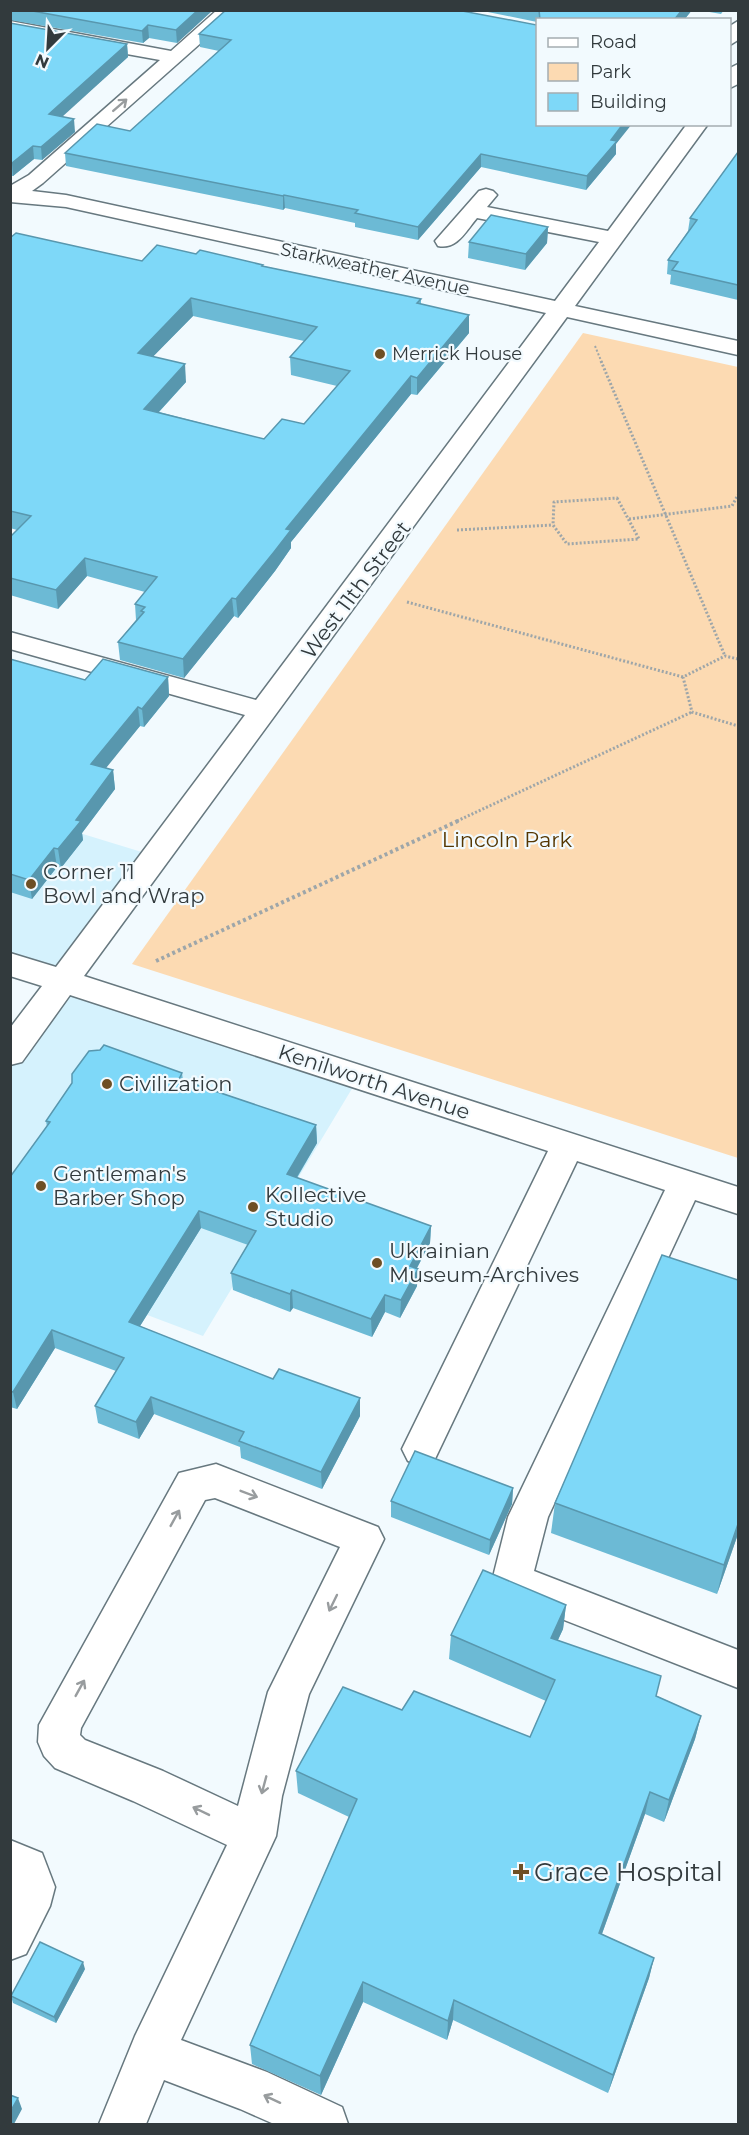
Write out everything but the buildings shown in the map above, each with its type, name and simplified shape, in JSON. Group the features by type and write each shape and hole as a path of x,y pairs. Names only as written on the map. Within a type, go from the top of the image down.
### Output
{"street":[{"path":"10,196 36,179 229,10"},
{"path":"10,27 175,57"},
{"name":"West 11th Street","path":"10,1053 66,982 697,126"},
{"path":"446,241 488,193"},
{"name":"Starkweather Avenue","path":"10,196 66,201 738,348"},
{"path":"472,211 615,239"},
{"path":"10,640 265,712"},
{"name":"Kenilworth Avenue","path":"10,964 738,1200"},
{"path":"421,1449 568,1145"},
{"path":"686,1183 528,1517 512,1581 738,1669"},
{"path":"123,2124 151,2052 254,1836 261,1796 289,1692 364,1539 216,1481 194,1485 60,1725 59,1742 70,1754 148,1786 254,1836"},
{"path":"10,1861 26,1868 33,1887 28,1906 10,1938"},
{"path":"151,2052 250,2089 325,2124"}],"path":[{"path":"594,346 725,656"},
{"path":"629,519 732,506 738,495"},
{"path":"617,498 639,539 567,544 553,525 554,502 617,498"},
{"path":"458,530 553,525"},
{"path":"406,602 683,677 725,656 738,659"},
{"path":"683,677 692,712"},
{"path":"156,961 692,712 738,726"}],"shaded area":[{"path":"11,812 158,857 66,982 359,1077 203,1336 52,1279 11,1198 10,1054 65,982 11,964"}],"green space":[{"name":"Lincoln Park","path":"583,333 738,367 738,1158 132,964"}],"place":[{"name":"Merrick House","path":"380,354"},
{"name":"Corner 11 Bowl and Wrap","path":"31,884"},
{"name":"Civilization","path":"107,1084"},
{"name":"Gentleman's Barber Shop","path":"41,1186"},
{"name":"Kollective Studio","path":"253,1207"},
{"name":"Ukrainian Museum-Archives","path":"377,1263"},
{"name":"Grace Hospital","path":"521,1872"}]}
